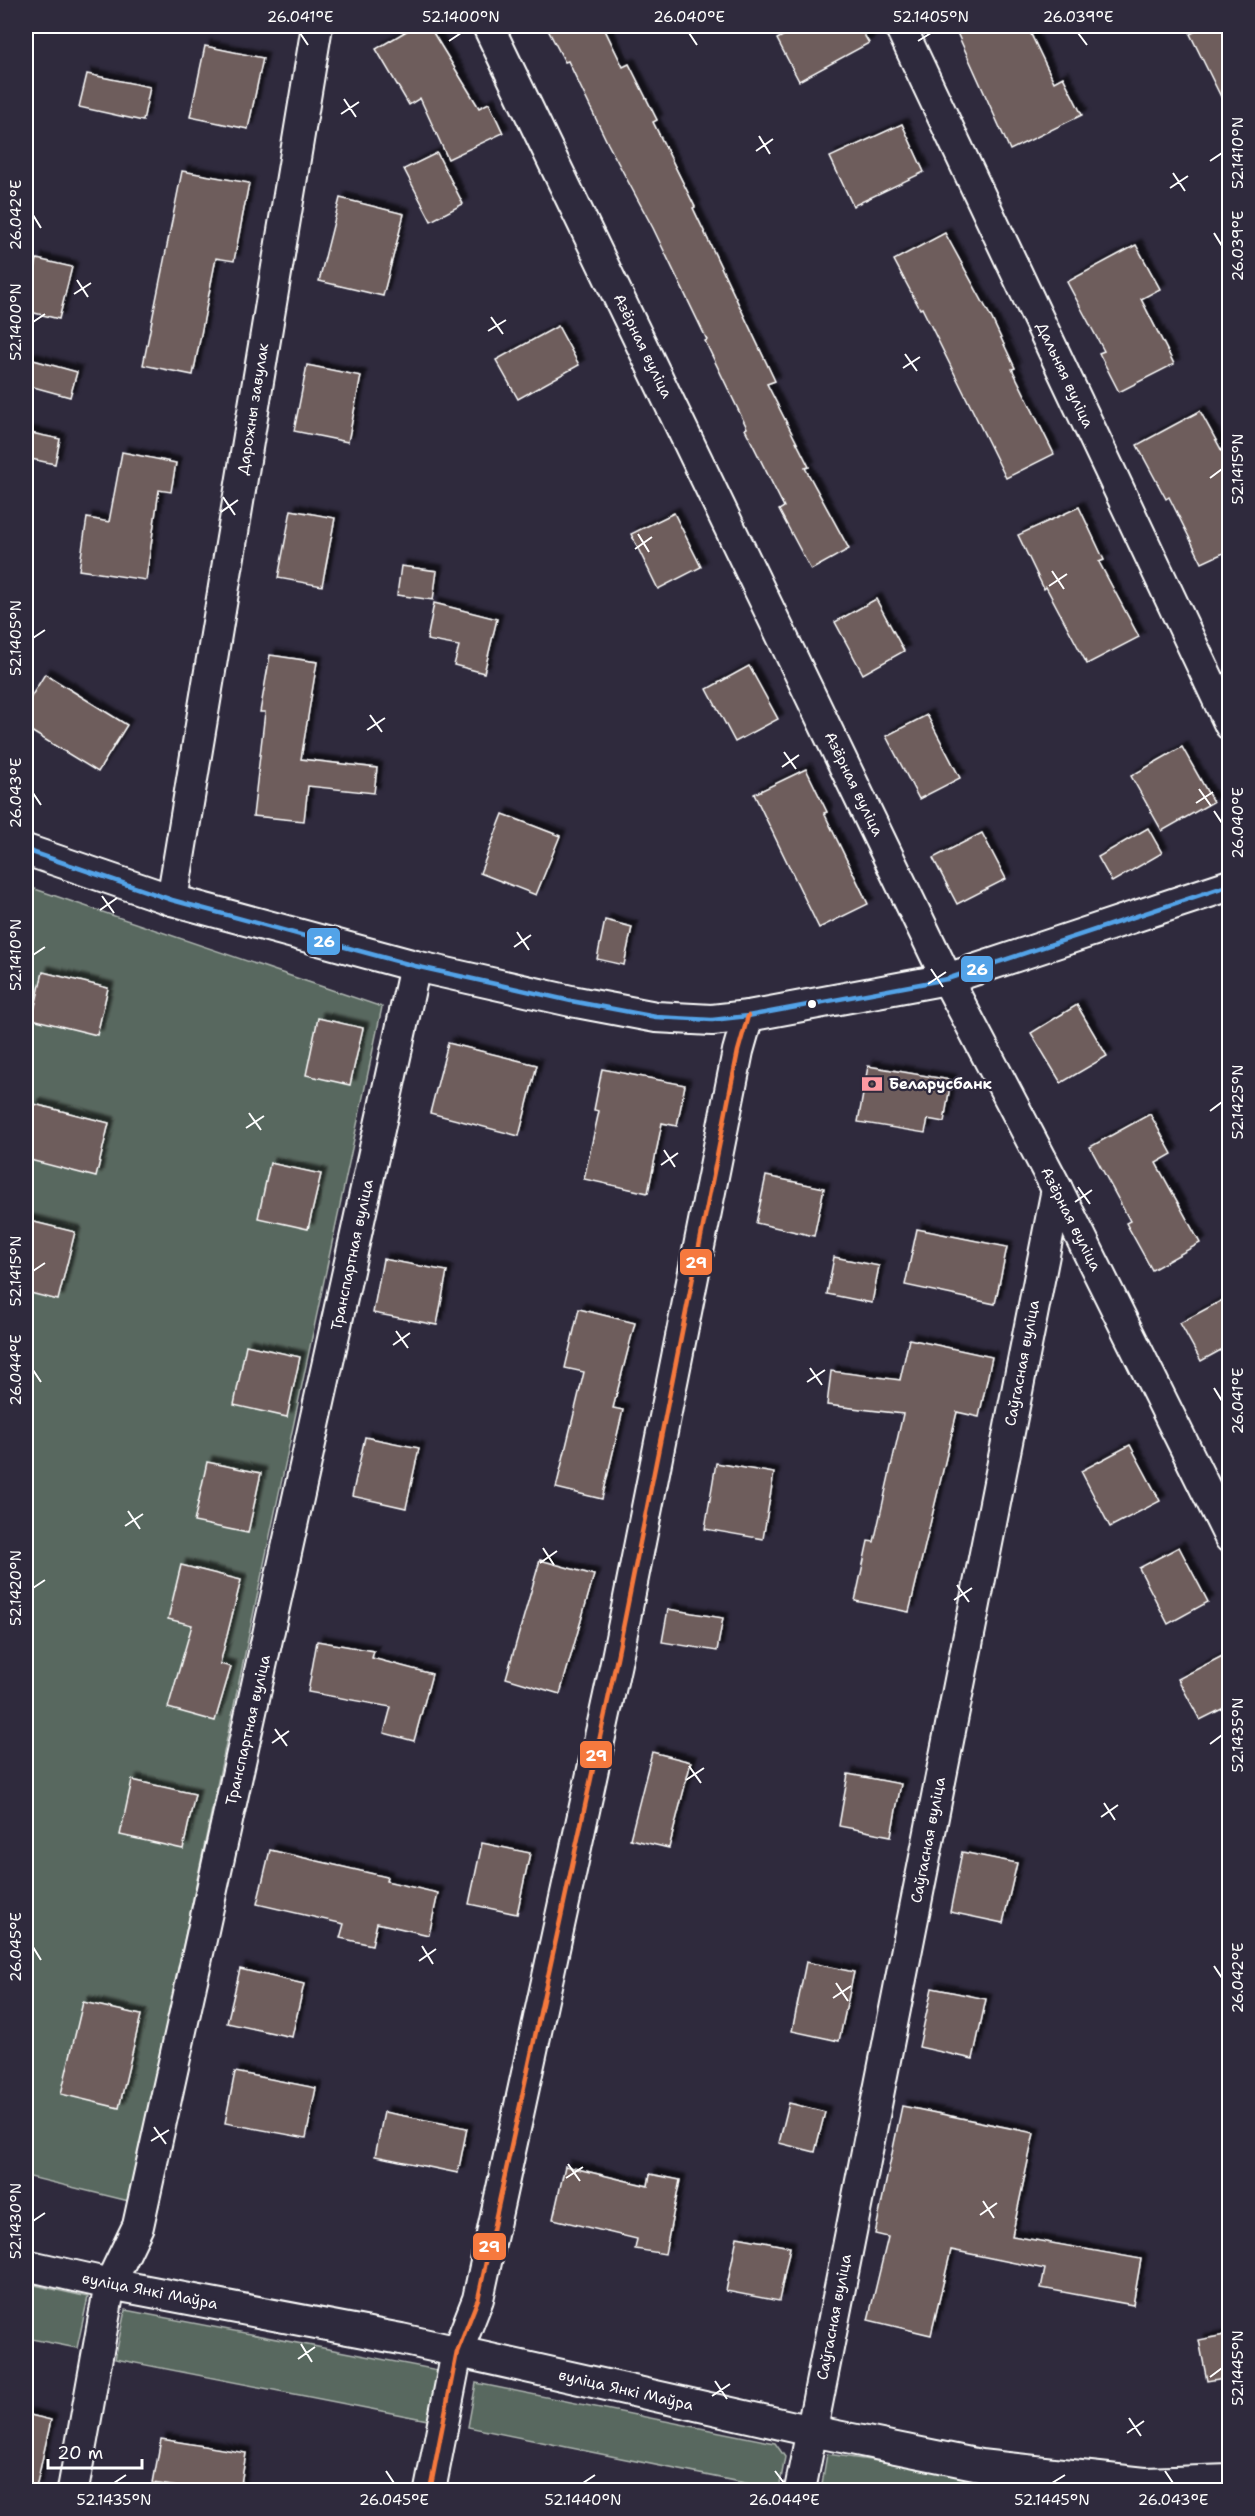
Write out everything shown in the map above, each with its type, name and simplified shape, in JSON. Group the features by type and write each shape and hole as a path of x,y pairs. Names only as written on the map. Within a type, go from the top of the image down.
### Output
{"street":[{"name":"Дарожны завулак","path":"172,900 317,26"},
{"name":"Азёрная вуліца","path":"488,26 947,979 1057,1189 1230,1538"},
{"name":"Дальняя вуліца","path":"900,26 1230,725"},
{"path":"26,850 172,900 415,966 656,1017 712,1020 748,1016 947,979 1230,885"},
{"name":"Транспартная вуліца","path":"73,2490 110,2284 138,2226 415,966"},
{"path":"430,2490 457,2352 478,2299 616,1663 738,1051 748,1016"},
{"name":"Саўгасная вуліца","path":"800,2490 1057,1189"},
{"name":"вуліца Янкі Маўра","path":"26,2265 110,2284 401,2339 812,2431 980,2464 1144,2487 1230,2480"}],"green space":[{"path":"29,887 382,1007 129,2201 26,2176 26,905"},
{"path":"26,2283 88,2297 77,2348 26,2338"},
{"path":"125,2310 438,2370 428,2420 115,2359"},
{"path":"476,2383 775,2443 785,2457 779,2490 468,2427"},
{"path":"827,2454 1084,2490 821,2490"}],"building":[{"path":"415,26 429,26 479,108 489,103 503,133 448,159 420,98 409,105 376,49"},
{"path":"546,26 603,26 623,67 629,64 657,120 653,122 775,381 767,384 809,467 805,468 849,549 811,570 779,510 784,507 745,429 747,428 705,341 707,340 653,228 608,144 568,61 565,62"},
{"path":"801,26 859,26 869,43 799,81 777,39"},
{"path":"954,26 1027,26 1054,82 1063,77 1082,115 1010,150"},
{"path":"1206,26 1230,26 1230,115 1190,34"},
{"path":"205,46 263,58 248,129 190,117"},
{"path":"87,74 150,87 143,121 79,107"},
{"path":"902,124 924,172 853,206 830,157"},
{"path":"437,153 463,204 431,221 404,169"},
{"path":"182,171 249,183 234,261 216,258 193,375 143,365"},
{"path":"340,198 404,214 383,296 319,281"},
{"path":"945,233 992,319 1015,368 1012,369 1054,454 1006,478 922,308 920,309 894,260"},
{"path":"1136,245 1160,289 1141,299 1174,364 1119,392 1099,353 1104,351 1067,282"},
{"path":"37,259 72,267 59,319 26,311"},
{"path":"558,326 579,365 518,399 496,360"},
{"path":"26,358 77,372 70,397 26,385"},
{"path":"307,365 361,376 348,442 294,431"},
{"path":"1200,411 1230,466 1230,550 1202,563 1169,497 1166,499 1137,445"},
{"path":"26,432 60,439 55,464 26,458"},
{"path":"122,452 176,463 171,492 159,490 146,580 79,570 87,518 109,522"},
{"path":"1079,507 1104,560 1099,562 1139,637 1087,664 1046,587 1044,589 1018,535"},
{"path":"291,510 335,518 322,586 278,578"},
{"path":"674,513 701,567 658,589 631,534"},
{"path":"401,566 437,571 433,600 397,595"},
{"path":"876,599 904,651 863,674 835,622"},
{"path":"434,603 497,619 484,673 454,665 459,646 427,640"},
{"path":"270,655 317,662 301,759 377,768 374,793 308,786 304,821 253,816 265,712 260,712"},
{"path":"749,666 778,719 735,742 707,689"},
{"path":"45,674 127,725 98,772 26,728 26,705"},
{"path":"927,715 960,778 919,799 886,736"},
{"path":"1182,747 1213,802 1162,831 1131,776"},
{"path":"806,769 827,812 824,813 868,904 819,928 754,794"},
{"path":"503,814 560,836 536,895 480,873"},
{"path":"1148,828 1162,853 1112,882 1098,857"},
{"path":"982,833 1006,879 957,904 933,858"},
{"path":"605,920 632,927 624,965 597,959"},
{"path":"43,972 108,988 97,1035 32,1019"},
{"path":"1077,1005 1107,1056 1061,1083 1031,1033"},
{"path":"318,1018 363,1028 350,1085 306,1075"},
{"path":"448,1043 537,1065 519,1136 430,1113"},
{"path":"868,1066 951,1080 944,1122 928,1119 925,1133 858,1122"},
{"path":"602,1069 685,1085 677,1126 662,1123 648,1193 584,1179 599,1111 594,1110"},
{"path":"34,1104 109,1123 96,1177 26,1159 26,1139"},
{"path":"1150,1114 1172,1154 1156,1163 1200,1243 1152,1270 1126,1223 1130,1221 1090,1147"},
{"path":"270,1163 321,1174 308,1229 258,1218"},
{"path":"766,1176 824,1188 814,1236 756,1223"},
{"path":"26,1220 75,1232 58,1300 26,1292"},
{"path":"917,1229 1007,1247 995,1304 905,1285"},
{"path":"834,1257 879,1266 872,1303 827,1294"},
{"path":"383,1259 447,1271 437,1325 373,1313"},
{"path":"1230,1296 1230,1345 1201,1361 1180,1323"},
{"path":"579,1309 635,1323 613,1408 623,1410 602,1499 556,1488 584,1372 565,1368"},
{"path":"909,1339 992,1357 979,1417 957,1412 909,1612 855,1601 868,1541 874,1542 903,1414 827,1405 831,1371 900,1380"},
{"path":"246,1345 300,1357 287,1417 234,1405"},
{"path":"365,1437 419,1448 406,1508 352,1496"},
{"path":"1130,1445 1160,1501 1110,1527 1081,1471"},
{"path":"207,1462 261,1473 248,1533 194,1522"},
{"path":"716,1463 774,1473 763,1539 705,1529"},
{"path":"1179,1547 1208,1602 1168,1624 1139,1568"},
{"path":"540,1560 594,1575 560,1694 506,1678"},
{"path":"181,1565 241,1580 220,1664 231,1667 215,1721 168,1708 192,1625 168,1619"},
{"path":"668,1609 723,1618 717,1651 662,1642"},
{"path":"317,1641 374,1651 372,1658 432,1674 414,1741 384,1733 391,1707 308,1692"},
{"path":"1230,1652 1230,1705 1200,1720 1178,1679"},
{"path":"652,1752 691,1762 669,1848 630,1839"},
{"path":"848,1774 901,1784 891,1836 839,1826"},
{"path":"132,1780 195,1794 183,1849 120,1835"},
{"path":"482,1843 530,1853 517,1914 469,1904"},
{"path":"270,1850 387,1877 386,1881 438,1893 429,1935 377,1923 372,1945 340,1938 344,1924 257,1904"},
{"path":"962,1852 1017,1863 1003,1923 950,1912"},
{"path":"806,1962 854,1972 839,2041 792,2031"},
{"path":"240,1969 304,1984 292,2037 227,2023"},
{"path":"932,1988 986,1999 973,2059 919,2047"},
{"path":"83,2002 141,2015 119,2108 61,2094"},
{"path":"235,2072 316,2088 306,2138 225,2123"},
{"path":"789,2103 825,2112 815,2152 779,2143"},
{"path":"902,2106 1034,2133 1012,2236 1141,2259 1133,2305 1041,2288 1045,2269 951,2250 931,2335 868,2320 888,2237 875,2234"},
{"path":"384,2112 467,2128 458,2173 375,2156"},
{"path":"565,2166 648,2186 650,2174 680,2180 665,2254 635,2249 637,2239 553,2219"},
{"path":"737,2237 790,2247 779,2301 726,2291"},
{"path":"1230,2334 1230,2377 1207,2381 1199,2340"},
{"path":"26,2414 51,2420 36,2488 26,2487"},
{"path":"161,2439 246,2453 240,2490 197,2490 153,2483"}],"transit line":[{"name":"26","path":"26,850 172,900 415,966 571,1001 656,1017 712,1020 748,1016 947,979 1230,885"},
{"name":"29","path":"430,2490 457,2352 478,2299 616,1663 738,1051 748,1016"}],"place":[{"name":"Беларусбанк","path":"872,1084"}]}
